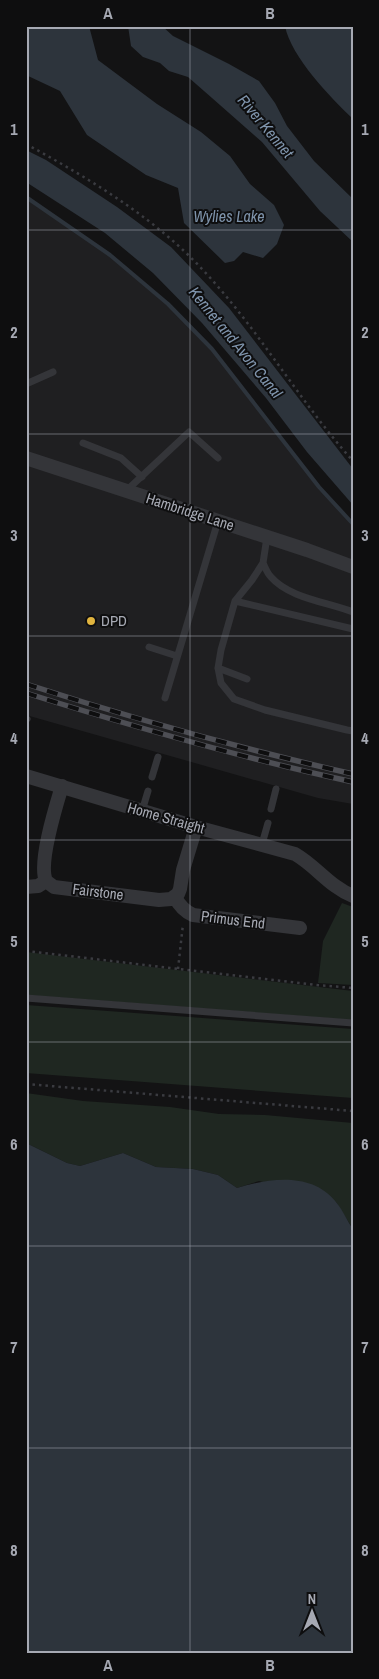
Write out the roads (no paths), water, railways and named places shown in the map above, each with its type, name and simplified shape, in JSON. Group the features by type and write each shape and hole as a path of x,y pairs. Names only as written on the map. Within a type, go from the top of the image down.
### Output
{"street":[{"name":"Hambridge Lane","path":"26,458 353,567"},
{"name":"Home Straight","path":"26,776 196,827 295,854 304,859 342,892 353,896"},
{"path":"26,887 38,886 46,881 44,872 48,834 62,786"},
{"path":"175,897 180,889 183,870 196,827"},
{"name":"Fairstone","path":"46,881 54,887 159,900 175,897"},
{"name":"Primus End","path":"175,897 179,906 187,913 198,916 300,928"}],"lane":[{"path":"26,384 53,372"},
{"path":"126,492 190,432 218,458"},
{"path":"83,443 121,458 142,477"},
{"path":"165,698 218,521"},
{"path":"267,537 263,563 235,601 221,650 218,668 221,683 234,699 265,710 353,730"},
{"path":"263,563 270,576 281,585 306,598 353,612"},
{"path":"235,601 353,628"},
{"path":"150,647 177,656"},
{"path":"218,668 247,678"},
{"path":"152,777 158,757"},
{"path":"271,809 276,789"},
{"path":"142,811 148,791"},
{"path":"262,844 268,823"},
{"path":"26,998 353,1022"}],"water":[{"name":"Wylies Lake","path":"26,26 89,26 98,60 157,104 201,132 230,156 250,184 274,205 284,225 277,244 263,258 243,252 234,261 225,263 184,223 178,188 146,175 87,135 60,91 26,75"},
{"name":"River Kennet","path":"128,26 162,26 173,36 259,81 275,103 287,126 314,161 353,199 353,242 320,211 262,142 188,77 169,71 160,63 143,57 131,46"},
{"path":"285,26 353,26 353,119 323,89 303,64 295,51"},
{"name":"Kennet and Avon Canal","path":"26,150 46,160 117,207 171,247 229,308 353,469 353,505 307,452 266,398 202,323 153,273 105,233 26,182"},
{"path":"26,1143 67,1163 80,1166 123,1153 156,1167 193,1169 218,1175 237,1188 276,1180 303,1182 326,1192 341,1208 353,1229 353,1653 26,1653"}],"waterway":[{"path":"26,197 110,255 168,304 212,349 319,487 353,524"}],"railway":[{"path":"26,684 188,733 353,774"},
{"path":"26,693 188,741 270,763 353,782"}],"place":[{"name":"DPD","path":"91,621"}]}
